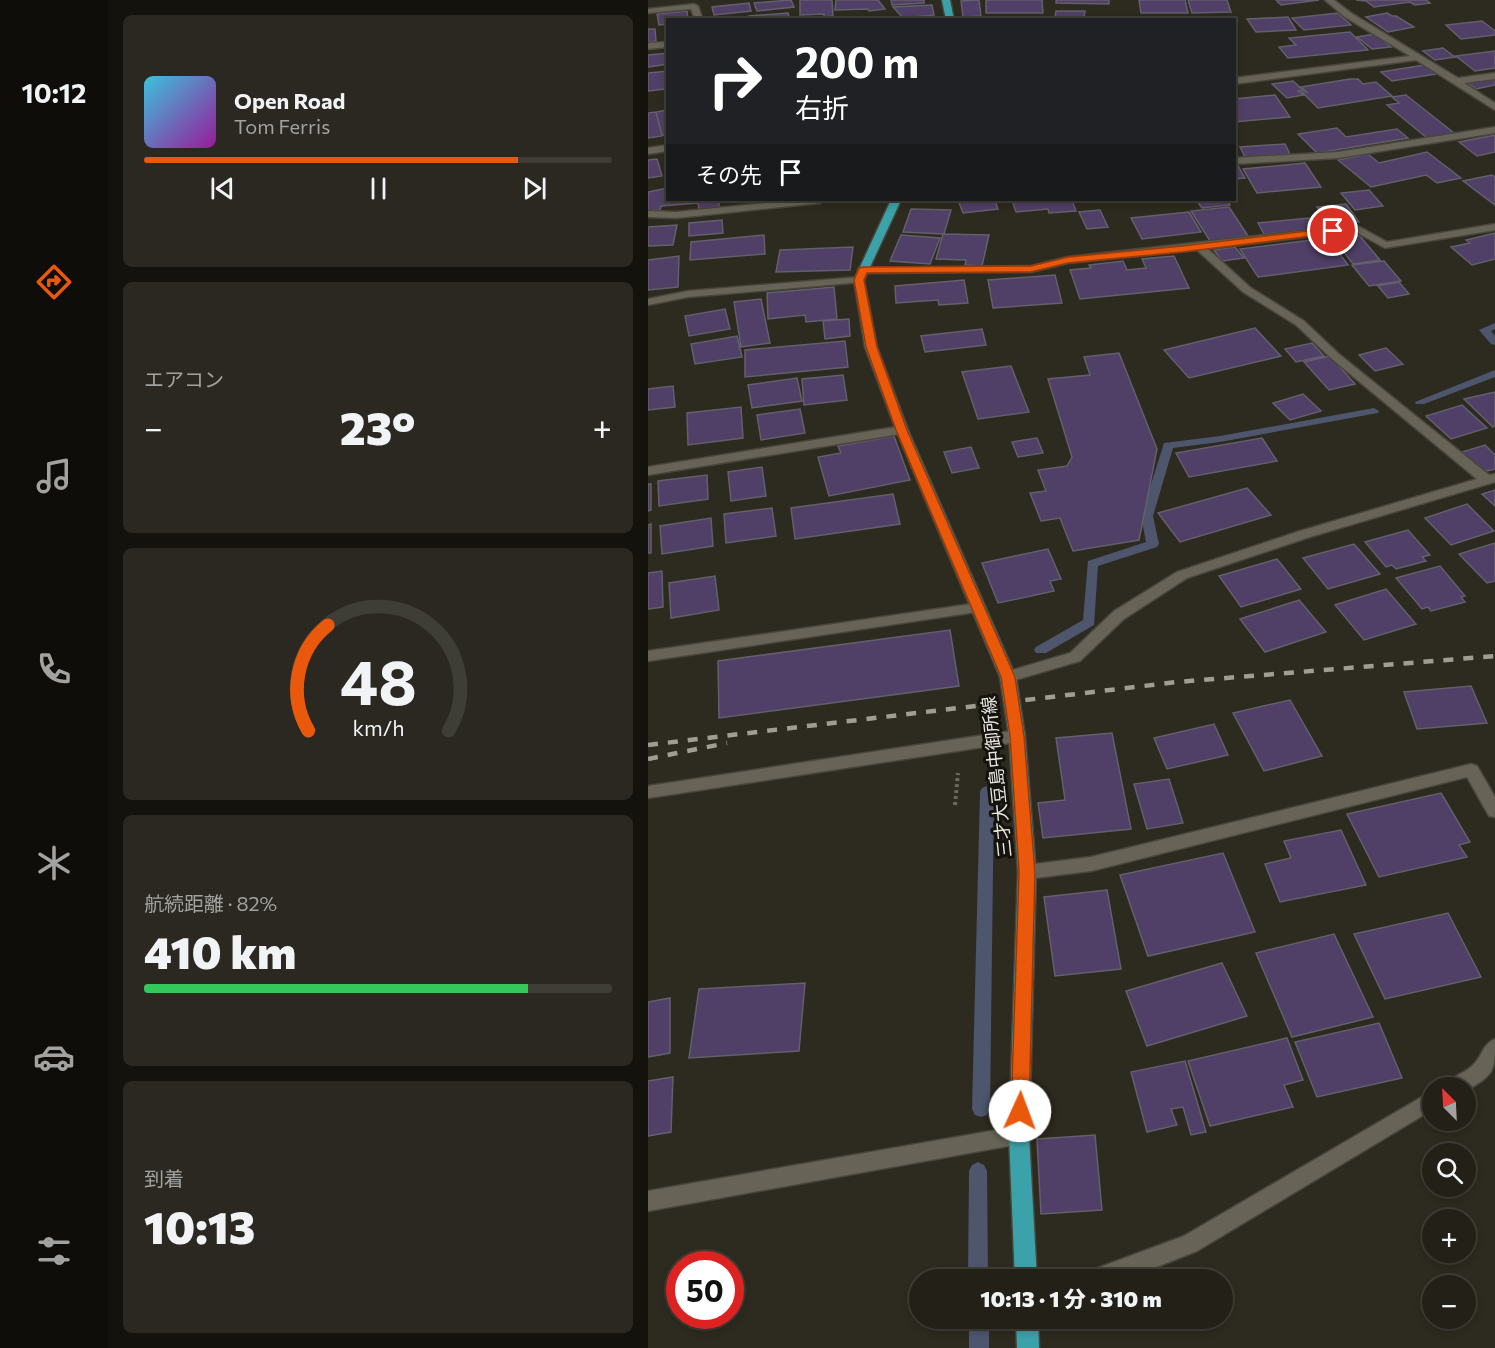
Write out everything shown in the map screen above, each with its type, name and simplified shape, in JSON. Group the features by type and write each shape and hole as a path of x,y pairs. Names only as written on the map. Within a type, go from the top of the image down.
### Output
{"main road":[{"path":"946,0 950,18"},
{"path":"861,275 896,201"},
{"name":"三才大豆島中御所線","path":"861,275 871,347 902,430 1008,677 1017,736 1027,872 1019,1135 1025,1269"},
{"path":"1027,1329 1028,1348"}],"street":[{"path":"1329,0 1340,10 1495,107"},
{"path":"648,11 694,6 698,18"},
{"path":"648,46 666,44"},
{"path":"1236,81 1416,58"},
{"path":"1456,81 1495,76"},
{"path":"1236,161 1338,155 1495,130"},
{"path":"648,151 666,148"},
{"path":"648,214 676,215 810,201"},
{"path":"648,302 688,294 861,275 1031,269 1068,260 1356,228 1385,244 1495,227"},
{"path":"1199,247 1247,290 1300,323 1336,357 1491,480"},
{"path":"648,471 902,430"},
{"path":"1008,677 1075,657 1119,615 1182,575 1305,534 1491,480"},
{"path":"648,656 978,608"},
{"path":"648,792 1017,736"},
{"path":"1027,872 1091,864 1471,770 1495,811"},
{"path":"1472,1077 1480,1072 1495,1048"},
{"path":"1124,1269 1190,1244 1422,1106"},
{"path":"648,1201 1019,1135"}],"building":[{"path":"791,0 794,7 757,11 754,3"},
{"path":"800,0 832,0 833,16 800,15"},
{"path":"836,0 878,0 885,9 835,10"},
{"path":"891,0 924,0 924,3 892,5"},
{"path":"979,0 981,16 963,17 961,1"},
{"path":"986,0 1042,0 1043,13 986,13"},
{"path":"1056,0 1109,0 1109,4 1056,3"},
{"path":"1139,0 1185,0 1188,13 1141,13"},
{"path":"1188,0 1227,0 1231,12 1192,13"},
{"path":"1276,0 1319,0 1281,5"},
{"path":"1356,0 1426,0 1430,3 1415,5 1410,2 1374,7 1366,1"},
{"path":"749,3 751,11 714,15 712,7"},
{"path":"932,5 934,15 903,18 893,7"},
{"path":"687,11 688,18 666,18 666,24 659,25 657,14"},
{"path":"1056,11 1085,11 1084,18 1055,18"},
{"path":"788,13 789,18 750,18 749,16"},
{"path":"1338,13 1351,25 1304,30 1292,18"},
{"path":"1387,13 1414,27 1388,32 1366,17"},
{"path":"1288,17 1296,30 1256,32 1247,19"},
{"path":"1482,21 1495,31 1495,35 1461,39 1446,25"},
{"path":"648,29 655,29 656,41 648,42"},
{"path":"1350,32 1368,50 1288,58 1279,47 1296,45 1289,38"},
{"path":"1375,34 1391,47 1372,49 1357,37"},
{"path":"1443,48 1455,57 1435,60 1423,51"},
{"path":"1495,51 1495,68 1475,71 1456,56"},
{"path":"666,53 666,64 648,67 648,55"},
{"path":"1424,65 1436,74 1392,81 1381,72"},
{"path":"666,71 666,93 665,89 648,91 648,73"},
{"path":"1495,78 1495,85 1476,89 1468,83"},
{"path":"1358,79 1363,84 1376,82 1392,96 1318,108 1302,92 1307,92 1301,87"},
{"path":"1293,81 1303,90 1298,91 1303,95 1287,98 1272,84"},
{"path":"1275,95 1290,117 1236,122 1236,99"},
{"path":"1406,95 1454,133 1427,138 1387,105 1399,103 1392,97"},
{"path":"666,110 666,135 662,135 656,112"},
{"path":"656,112 662,136 648,138 648,113"},
{"path":"1337,128 1346,137 1397,129 1408,138 1317,153 1298,134"},
{"path":"1495,135 1495,152 1477,156 1459,142"},
{"path":"1285,144 1290,154 1245,157 1240,147"},
{"path":"1427,152 1461,178 1437,183 1426,175 1371,187 1338,160 1368,154 1379,163"},
{"path":"657,159 662,176 648,178 648,160"},
{"path":"1305,163 1321,187 1257,193 1243,169"},
{"path":"1237,164 1245,178 1236,179"},
{"path":"1492,175 1495,177 1495,205 1463,181"},
{"path":"666,188 666,201 719,201 719,208 699,210 698,203 661,206 660,210 648,211 648,192"},
{"path":"1369,190 1383,206 1355,210 1341,193"},
{"path":"958,201 995,201 998,209 963,213"},
{"path":"1012,201 1072,201 1076,211 1049,213 1048,209 1016,212"},
{"path":"1197,201 1228,201 1230,205 1202,208"},
{"path":"1346,204 1359,222 1329,225 1317,207"},
{"path":"1229,207 1248,236 1210,241 1191,211"},
{"path":"911,209 951,210 944,234 903,232"},
{"path":"1100,210 1108,227 1087,229 1079,212"},
{"path":"1189,212 1201,232 1142,239 1131,218"},
{"path":"1310,218 1317,229 1264,234 1258,223"},
{"path":"722,220 723,233 689,236 689,223"},
{"path":"677,225 673,245 648,246 648,227"},
{"path":"1495,233 1495,259 1472,265 1451,247 1470,243 1466,240"},
{"path":"943,234 989,235 982,266 965,265 966,260 936,259"},
{"path":"764,235 765,254 690,260 691,242"},
{"path":"901,235 940,238 930,264 890,261"},
{"path":"1359,235 1380,260 1353,264 1333,238"},
{"path":"1328,238 1348,265 1258,277 1240,249"},
{"path":"853,247 850,270 776,272 780,250"},
{"path":"1235,247 1244,258 1222,261 1214,250"},
{"path":"679,256 678,287 648,290 648,260"},
{"path":"1174,256 1189,288 1080,299 1070,270 1123,261 1127,270 1146,268 1142,259"},
{"path":"1384,261 1401,281 1369,286 1352,265"},
{"path":"1055,275 1062,303 993,308 988,280"},
{"path":"964,280 968,303 939,305 938,300 896,303 895,286"},
{"path":"1399,282 1409,294 1388,298 1378,286"},
{"path":"834,287 837,319 806,322 805,315 768,319 767,293"},
{"path":"761,299 770,343 741,347 734,302"},
{"path":"725,309 730,329 689,336 685,316"},
{"path":"849,319 850,336 825,339 823,321"},
{"path":"1255,328 1281,356 1189,378 1164,350"},
{"path":"982,329 986,345 925,352 921,336"},
{"path":"737,336 742,357 695,364 691,344"},
{"path":"845,341 848,367 745,377 745,350"},
{"path":"1312,343 1324,356 1296,362 1285,349"},
{"path":"1386,348 1403,364 1375,371 1359,355"},
{"path":"1119,353 1157,449 1139,540 1073,551 1060,518 1041,521 1030,493 1046,491 1038,470 1067,466 1072,457 1048,379 1090,375 1084,357"},
{"path":"1330,356 1355,384 1329,390 1304,362"},
{"path":"1011,366 1029,412 978,419 962,372"},
{"path":"843,375 847,400 804,405 802,379"},
{"path":"797,378 802,401 752,408 748,385"},
{"path":"673,386 675,407 648,410 648,389"},
{"path":"1495,392 1495,426 1493,427 1464,399"},
{"path":"1303,394 1321,411 1290,420 1273,403"},
{"path":"1462,405 1487,428 1451,439 1426,416"},
{"path":"741,407 743,438 688,445 687,413"},
{"path":"800,409 805,433 761,440 757,415"},
{"path":"894,436 910,480 829,496 818,457 841,453 838,446"},
{"path":"1037,438 1043,453 1018,457 1012,442"},
{"path":"1262,438 1277,461 1189,477 1176,453"},
{"path":"1485,445 1495,455 1495,469 1483,472 1462,452"},
{"path":"971,447 979,468 952,473 944,452"},
{"path":"762,467 766,496 731,501 728,472"},
{"path":"707,475 708,499 659,506 658,481"},
{"path":"648,484 651,484 651,510 648,511"},
{"path":"1247,488 1271,515 1180,542 1158,513"},
{"path":"1495,490 1495,506 1482,494"},
{"path":"893,494 900,524 795,539 791,508"},
{"path":"1467,504 1494,531 1451,545 1425,518"},
{"path":"772,508 776,536 726,543 724,514"},
{"path":"711,518 713,546 662,554 660,526"},
{"path":"651,524 651,553 648,553 648,525"},
{"path":"1408,530 1430,555 1422,557 1426,561 1396,569 1392,565 1386,567 1365,542"},
{"path":"1495,543 1495,581 1487,583 1459,554"},
{"path":"1354,544 1380,574 1328,589 1303,558"},
{"path":"1048,549 1061,579 1050,581 1054,591 998,603 982,563"},
{"path":"1277,559 1301,589 1241,607 1219,576"},
{"path":"1440,566 1465,596 1461,597 1465,602 1431,611 1428,607 1422,609 1396,578"},
{"path":"662,571 663,607 648,609 648,573"},
{"path":"715,576 719,610 671,618 669,583"},
{"path":"1386,589 1416,624 1364,640 1335,605"},
{"path":"1299,600 1326,632 1265,652 1240,619"},
{"path":"950,630 959,686 719,718 718,661"},
{"path":"1471,686 1487,723 1417,729 1404,692"},
{"path":"1290,700 1322,756 1264,771 1233,713"},
{"path":"1214,724 1228,755 1167,769 1154,738"},
{"path":"1112,733 1131,829 1043,838 1038,803 1065,800 1056,738"},
{"path":"1169,779 1183,823 1147,829 1134,784"},
{"path":"1441,793 1470,842 1459,845 1467,857 1379,877 1347,814"},
{"path":"1341,830 1366,885 1280,902 1265,864 1291,858 1284,841"},
{"path":"1223,853 1255,932 1148,956 1120,875"},
{"path":"1107,890 1121,969 1055,976 1044,897"},
{"path":"1448,913 1481,977 1385,999 1354,934"},
{"path":"1334,934 1373,1017 1292,1037 1256,953"},
{"path":"1222,963 1247,1016 1147,1046 1126,991"},
{"path":"805,983 799,1051 689,1058 699,989"},
{"path":"670,998 670,1053 648,1057 648,1002"},
{"path":"1379,1023 1402,1078 1317,1097 1295,1042"},
{"path":"1287,1038 1303,1080 1284,1085 1293,1107 1210,1126 1188,1061"},
{"path":"1185,1061 1206,1132 1191,1135 1183,1107 1171,1109 1177,1125 1147,1132 1131,1072"},
{"path":"673,1077 671,1132 648,1136 648,1081"},
{"path":"1095,1135 1102,1210 1041,1214 1037,1139"}],"waterway":[{"path":"1495,326 1484,330 1495,342"},
{"path":"1420,402 1495,373"},
{"path":"1041,650 1089,622 1092,564 1153,544 1147,516 1168,445 1220,439 1374,411"},
{"path":"981,1109 987,792"},
{"path":"978,1171 978,1269"},
{"path":"979,1329 979,1348"}],"railway":[{"path":"648,745 1177,682 1495,656"},
{"path":"648,759 727,743"}],"route":[{"path":"1020,1111 1027,872 1017,736 1008,677 902,430 871,347 859,280 863,270 1031,269 1068,260 1333,231"}]}
